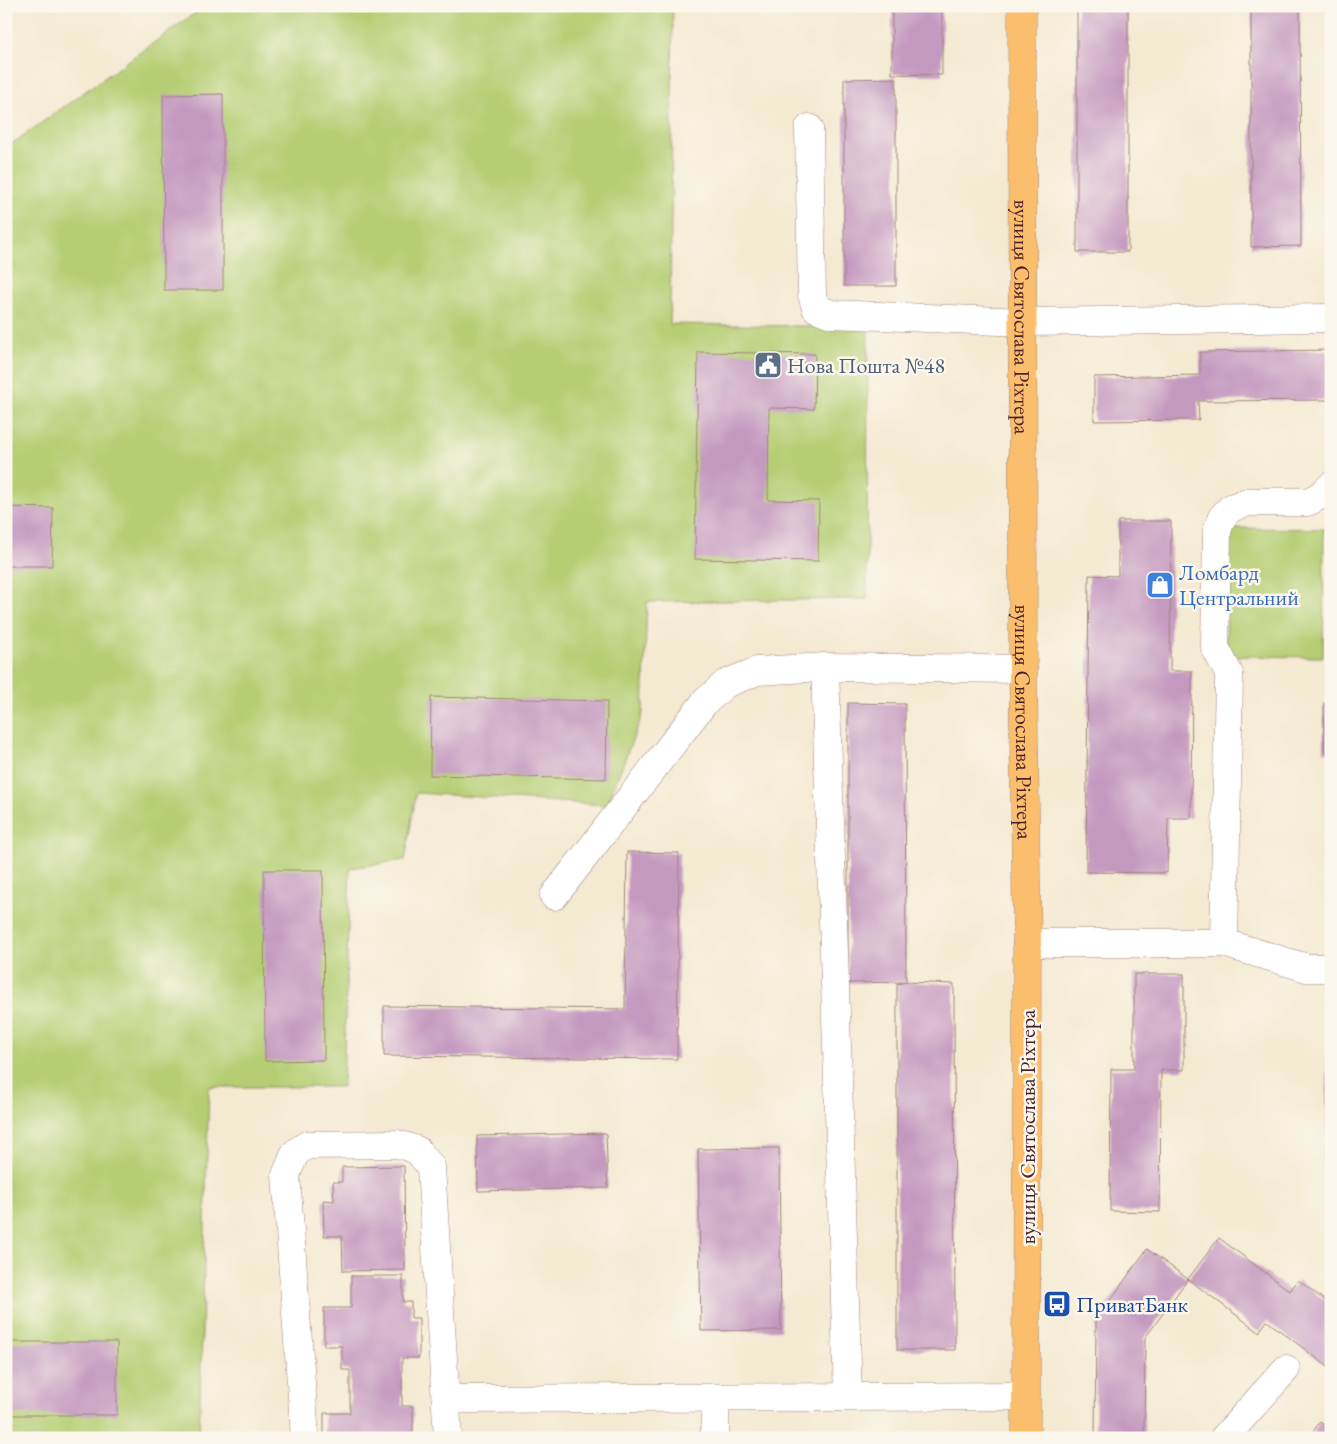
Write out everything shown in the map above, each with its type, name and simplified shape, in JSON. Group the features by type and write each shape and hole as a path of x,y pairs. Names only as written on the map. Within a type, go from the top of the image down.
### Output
{"main road":[{"name":"вулиця Святослава Ріхтера","path":"1022,6 1024,322 1023,669 1027,943 1026,1438"}],"lane":[{"path":"810,128 812,295 816,308 831,314 1024,322 1331,318"},
{"path":"1224,943 1229,674 1215,647 1217,531 1222,517 1232,508 1248,502 1308,502 1321,495 1331,486"},
{"path":"554,896 704,703 725,684 757,671 825,667 1023,669"},
{"path":"825,667 848,1397"},
{"path":"1027,943 1224,943 1307,968 1331,968"},
{"path":"305,1438 286,1175 295,1153 307,1145 398,1144 417,1150 432,1167 448,1438"},
{"path":"1224,1438 1286,1369"},
{"path":"446,1399 1026,1396"},
{"path":"715,1398 715,1438"}],"green space":[{"path":"205,6 673,6 670,324 868,327 867,599 647,602 643,713 607,805 416,793 405,860 350,868 343,1087 209,1087 199,1438 6,1438 6,148"},
{"path":"1228,528 1324,529 1323,657 1226,656"}],"building":[{"path":"892,6 942,6 942,75 892,74"},
{"path":"1077,6 1128,6 1128,252 1077,252"},
{"path":"1251,6 1300,6 1301,246 1251,247"},
{"path":"896,78 896,286 844,286 844,79"},
{"path":"223,94 223,290 164,290 163,95"},
{"path":"1331,350 1331,400 1198,401 1199,420 1094,421 1094,377 1200,375 1200,352"},
{"path":"698,352 815,354 814,409 769,408 768,500 819,501 818,561 695,559"},
{"path":"6,507 53,508 52,566 6,566"},
{"path":"1118,521 1171,521 1170,671 1192,671 1191,818 1168,818 1167,873 1086,872 1089,575 1118,576"},
{"path":"431,697 607,701 606,779 430,775"},
{"path":"848,703 905,704 906,982 848,983"},
{"path":"1324,704 1331,704 1331,752 1324,752"},
{"path":"627,852 679,853 677,1059 384,1056 384,1006 625,1009"},
{"path":"264,870 323,870 324,1060 265,1061"},
{"path":"1134,974 1184,974 1184,1070 1161,1070 1160,1212 1110,1211 1111,1069 1134,1069"},
{"path":"906,982 954,984 955,1350 897,1350 897,984"},
{"path":"1327,999 1331,999 1331,1190 1327,1190"},
{"path":"606,1133 608,1188 478,1191 477,1136"},
{"path":"779,1148 781,1330 701,1331 698,1149"},
{"path":"404,1166 405,1270 343,1271 342,1236 324,1236 323,1200 334,1201 333,1182 342,1182 342,1167"},
{"path":"1219,1238 1290,1291 1298,1280 1331,1305 1331,1369 1267,1321 1259,1332 1188,1279"},
{"path":"1147,1249 1188,1279 1145,1338 1144,1438 1095,1438 1096,1320"},
{"path":"351,1276 403,1276 403,1302 411,1302 411,1318 419,1318 419,1358 402,1358 402,1406 413,1406 413,1438 324,1438 324,1413 350,1413 350,1370 342,1370 342,1346 324,1346 324,1308 351,1308"},
{"path":"6,1342 117,1342 117,1415 6,1415"},
{"path":"1320,1422 1331,1430 1331,1438 1308,1438"}],"place":[{"name":"Нова Пошта №48","path":"768,365"},
{"name":"Ломбард Центральний","path":"1160,585"},
{"name":"ПриватБанк","path":"1057,1304"}]}
